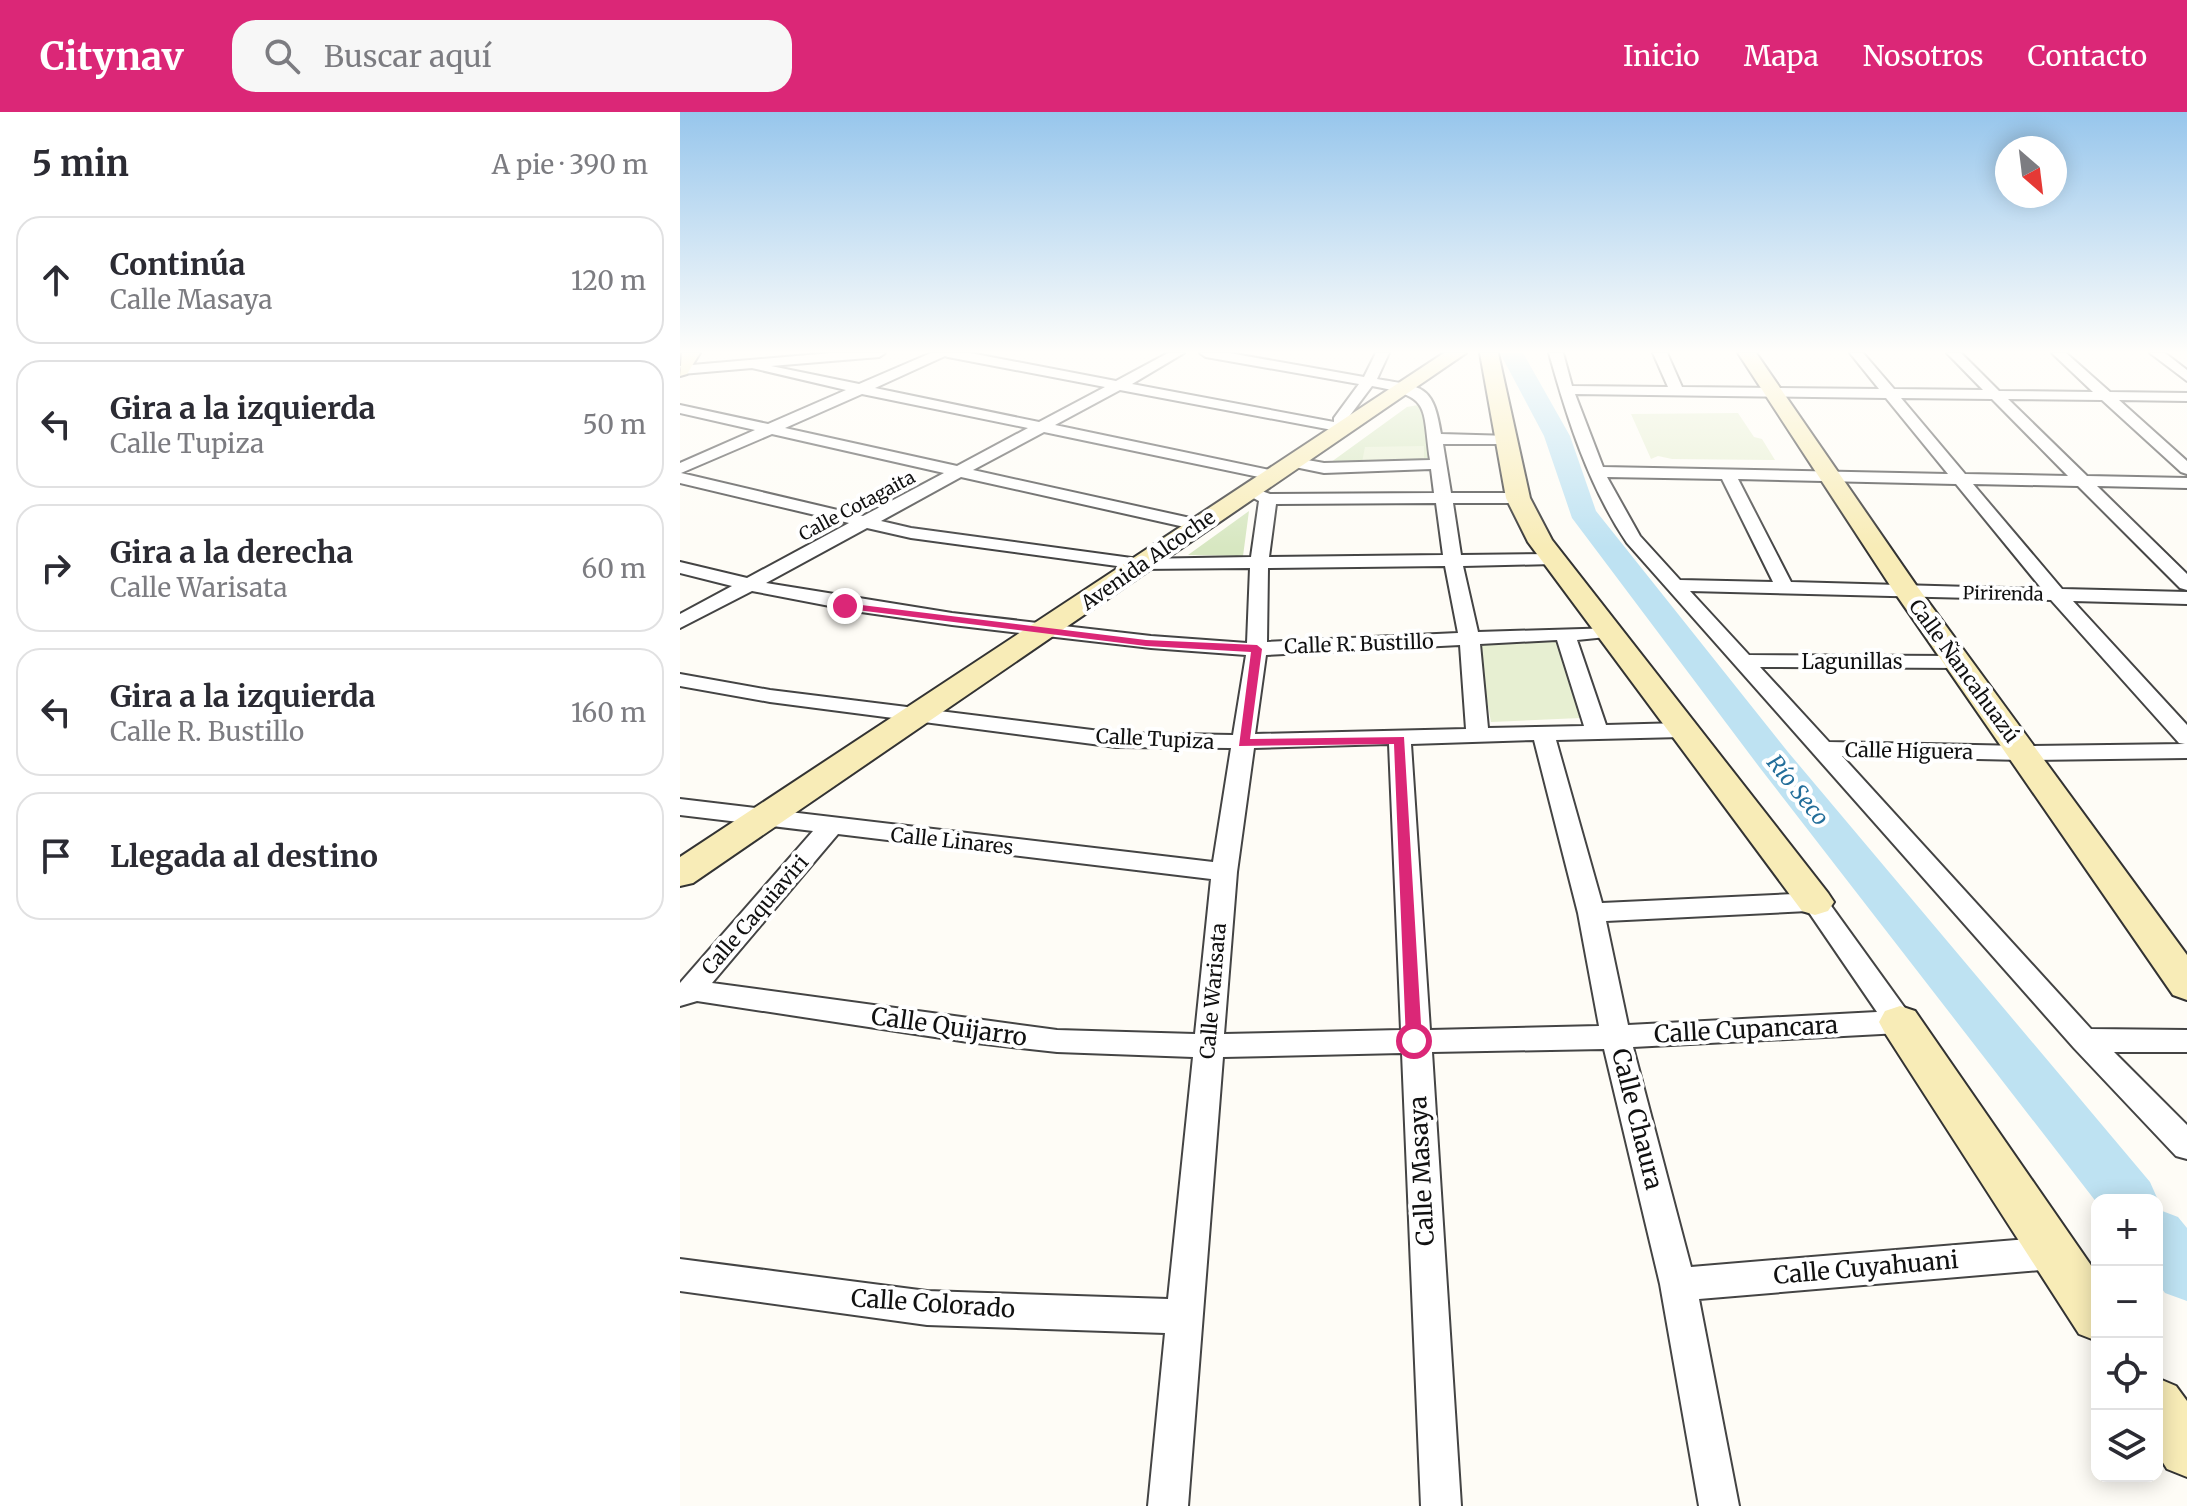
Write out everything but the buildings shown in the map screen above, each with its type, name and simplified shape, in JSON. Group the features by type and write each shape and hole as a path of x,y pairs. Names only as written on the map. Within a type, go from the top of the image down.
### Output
{"street":[{"path":"722,418 1198,525"},
{"path":"680,469 795,418"},
{"path":"1003,418 1270,482 1446,498 1518,498"},
{"name":"Calle Cotagaita","path":"680,622 1061,418"},
{"path":"1291,418 1343,428 1341,418"},
{"name":"Avenida Alcoche","path":"680,874 1047,630 1139,564 1270,482 1358,418"},
{"path":"1431,418 1446,498 1453,561 1469,639 1478,736"},
{"path":"1502,418 1518,498 1540,542 1815,902 1900,1022 2091,1308"},
{"path":"1576,418 1617,514 1633,539 2084,1040 2187,1146"},
{"name":"Calle Ñancahuazú","path":"1790,418 1906,590 2187,985"},
{"path":"1909,418 2057,595 2187,738"},
{"path":"2018,418 2187,584"},
{"path":"2128,418 2187,469"},
{"path":"1434,439 1506,439"},
{"path":"1270,482 1324,468 1439,464"},
{"path":"1598,472 2187,483"},
{"path":"1728,476 1785,588"},
{"path":"680,478 867,524 954,541 1139,564 1554,559"},
{"name":"Calle Warisata","path":"1168,1506 1224,872 1257,649 1259,564 1270,482"},
{"name":"Calle R. Bustillo","path":"680,567 802,599 926,618 1146,643 1257,649 1609,632"},
{"name":"Pirirenda","path":"1675,585 2187,598"},
{"path":"1565,634 1597,733"},
{"name":"Lagunillas","path":"1743,661 1960,662"},
{"name":"Calle Tupiza","path":"680,680 770,696 1116,740 1243,743 1682,730"},
{"name":"Calle Chaura","path":"1544,735 1591,913 1616,1037 1678,1284 1719,1506"},
{"name":"Calle Masaya","path":"1400,740 1441,1506"},
{"name":"Calle Higuera","path":"1823,749 2023,753 2187,751"},
{"name":"Calle Linares","path":"680,807 1224,872"},
{"name":"Calle Caquiaviri","path":"686,996 830,827"},
{"path":"1591,913 1815,902"},
{"name":"Calle Quijarro","path":"686,996 1057,1041 1208,1046"},
{"name":"Calle Cupancara","path":"1208,1046 1616,1037 1900,1022"},
{"path":"2084,1040 2187,1041"},
{"name":"Calle Cuyahuani","path":"1678,1284 2053,1253"},
{"name":"Calle Colorado","path":"680,1275 927,1308 1187,1317"},
{"path":"2160,1410 2187,1449"}],"green space":[{"path":"1392,418 1424,418 1429,462 1327,465"},
{"path":"1633,418 1741,418 1754,437 1762,439 1775,460 1672,459 1658,456 1651,459"},
{"path":"1424,446 1424,461 1362,462 1365,447"},
{"path":"1249,511 1243,556 1188,555"},
{"path":"1558,638 1580,718 1491,722 1476,641"}],"waterway":[{"name":"Río Seco","path":"1547,418 1557,436 1582,512 1774,760 2124,1194"},
{"name":"Río Seco","path":"2163,1243 2187,1273"}],"route":[{"path":"845,606 1146,643 1257,649 1243,743 1400,740 1414,1041"}]}
